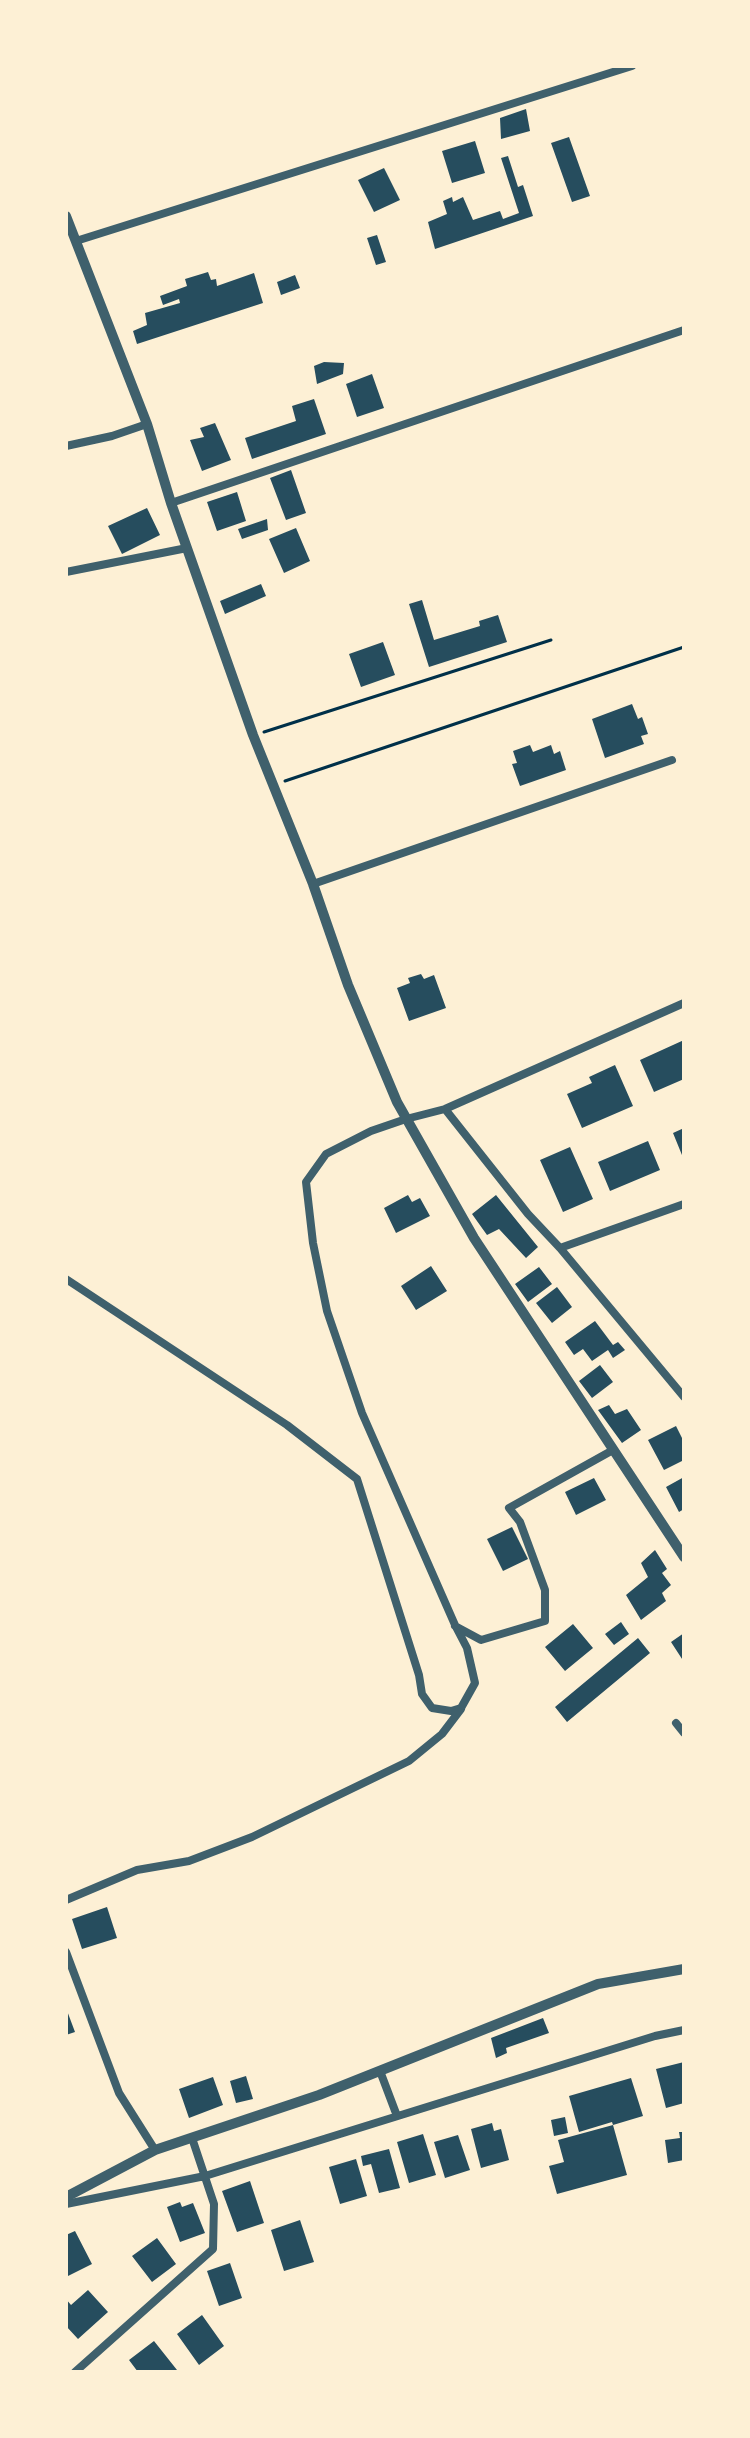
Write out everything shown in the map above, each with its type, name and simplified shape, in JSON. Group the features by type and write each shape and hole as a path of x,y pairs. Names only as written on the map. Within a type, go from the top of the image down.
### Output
{"street":[{"path":"76,241 632,66"},
{"path":"66,216 147,424 171,503 253,735 313,884 348,985 397,1102 474,1238 684,1557"},
{"path":"171,503 684,330"},
{"path":"66,446 112,436 147,424"},
{"path":"66,572 187,548"},
{"path":"313,884 672,760"},
{"path":"66,1900 137,1870 189,1861 252,1837 409,1761 442,1734 461,1708 475,1683 467,1648 362,1413 332,1326 313,1243 306,1182 326,1154 371,1131 445,1109 684,1003"},
{"path":"445,1109 528,1214 684,1397"},
{"path":"560,1248 684,1204"},
{"path":"66,1279 287,1425 357,1479 419,1675 422,1694 432,1708 451,1711 461,1708"},
{"path":"455,1625 481,1640 545,1621 545,1590 520,1522 509,1508 613,1450"},
{"path":"676,1723 684,1733"},
{"path":"66,1952 119,2093 155,2150"},
{"path":"66,2197 155,2150 319,2095 598,1984 684,1969"},
{"path":"66,2204 205,2176 655,2036 684,2030"},
{"path":"380,2071 397,2116"},
{"path":"75,2372 213,2249 214,2204 192,2138"}],"path":[{"path":"253,735 551,640"},
{"path":"273,784 684,647"}],"building":[{"path":"526,109 530,131 501,139 500,118"},
{"path":"569,137 590,196 572,202 551,143"},
{"path":"475,141 485,173 452,183 442,151"},
{"path":"508,156 518,187 523,185 533,216 435,249 428,222 447,214 443,201 452,197 453,202 463,197 473,220 500,211 503,219 519,213 501,158"},
{"path":"384,168 400,200 374,212 358,180"},
{"path":"377,235 386,262 376,265 367,238"},
{"path":"208,272 211,280 216,279 217,286 254,273 263,303 137,344 133,331 147,325 145,313 180,303 179,299 163,305 160,296 187,286 185,279"},
{"path":"295,275 300,288 281,295 277,282"},
{"path":"324,362 344,363 343,374 317,384 314,366"},
{"path":"372,374 384,408 357,417 346,384"},
{"path":"314,399 326,434 252,459 245,438 296,421 292,406"},
{"path":"215,423 231,460 202,471 190,440 204,437 200,428"},
{"path":"291,470 306,513 286,520 270,478"},
{"path":"237,492 246,521 217,531 207,502"},
{"path":"147,508 160,535 122,554 108,526"},
{"path":"267,519 268,530 242,539 238,529"},
{"path":"296,528 310,561 284,573 269,539"},
{"path":"261,584 266,596 225,614 220,601"},
{"path":"422,600 434,640 480,626 479,621 498,615 507,642 429,667 409,604"},
{"path":"383,642 395,675 361,687 349,654"},
{"path":"632,704 638,719 642,717 648,734 641,736 644,744 605,758 592,719"},
{"path":"530,745 533,752 551,745 554,754 560,751 566,770 520,786 512,764 517,763 513,751"},
{"path":"421,974 424,979 434,975 446,1008 409,1021 397,988 410,983 408,978"},
{"path":"684,1040 684,1079 654,1092 640,1060"},
{"path":"615,1065 633,1106 582,1128 567,1094 592,1083 589,1077"},
{"path":"684,1128 684,1160 673,1133"},
{"path":"648,1141 660,1170 610,1191 598,1162"},
{"path":"570,1147 593,1199 563,1212 540,1160"},
{"path":"408,1195 412,1202 420,1198 430,1216 396,1233 384,1208"},
{"path":"496,1195 538,1247 526,1258 499,1229 487,1235 472,1214"},
{"path":"431,1266 447,1291 416,1310 401,1286"},
{"path":"539,1267 552,1284 528,1302 515,1284"},
{"path":"557,1287 572,1307 552,1323 536,1303"},
{"path":"595,1321 613,1345 618,1342 625,1350 613,1358 608,1350 592,1361 583,1349 574,1355 565,1342"},
{"path":"600,1365 613,1382 592,1398 579,1381"},
{"path":"609,1405 615,1414 627,1409 641,1430 622,1443 598,1410"},
{"path":"676,1426 684,1442 684,1460 664,1470 648,1440"},
{"path":"684,1477 684,1509 679,1512 666,1487"},
{"path":"594,1478 606,1500 576,1515 565,1492"},
{"path":"512,1527 528,1559 503,1571 487,1539"},
{"path":"655,1550 667,1569 662,1573 671,1585 662,1593 666,1601 641,1620 626,1595 648,1577 641,1563"},
{"path":"621,1622 629,1634 614,1645 605,1634"},
{"path":"573,1624 593,1648 565,1671 545,1647"},
{"path":"684,1633 684,1662 671,1642"},
{"path":"638,1638 650,1653 567,1722 555,1707"},
{"path":"107,1907 117,1938 82,1949 72,1919"},
{"path":"66,2008 75,2032 66,2035"},
{"path":"543,2018 549,2033 506,2048 507,2053 496,2058 491,2038"},
{"path":"684,2062 684,2103 666,2108 656,2069"},
{"path":"246,2076 253,2099 236,2103 230,2081"},
{"path":"213,2077 223,2105 189,2118 179,2089"},
{"path":"631,2078 643,2116 579,2132 569,2096"},
{"path":"565,2117 568,2133 554,2136 551,2120"},
{"path":"492,2123 494,2131 501,2129 509,2160 481,2168 471,2129"},
{"path":"613,2125 627,2175 557,2194 549,2166 564,2162 558,2140"},
{"path":"679,2132 684,2132 684,2160 668,2163 665,2140 680,2138"},
{"path":"423,2134 436,2175 409,2183 397,2142"},
{"path":"458,2135 470,2170 445,2178 434,2142"},
{"path":"389,2149 400,2188 379,2193 371,2164 363,2166 361,2156"},
{"path":"356,2159 367,2196 340,2204 329,2167"},
{"path":"250,2181 264,2223 237,2232 222,2191"},
{"path":"180,2202 182,2207 193,2203 205,2233 180,2242 167,2207"},
{"path":"300,2220 314,2262 284,2271 271,2230"},
{"path":"75,2231 92,2264 66,2277 66,2235"},
{"path":"157,2238 176,2264 152,2282 132,2256"},
{"path":"230,2263 242,2298 219,2306 207,2271"},
{"path":"88,2290 108,2312 78,2339 66,2326 66,2299 71,2305"},
{"path":"202,2315 224,2346 199,2365 177,2334"},
{"path":"154,2341 177,2370 138,2372 129,2360"}]}
